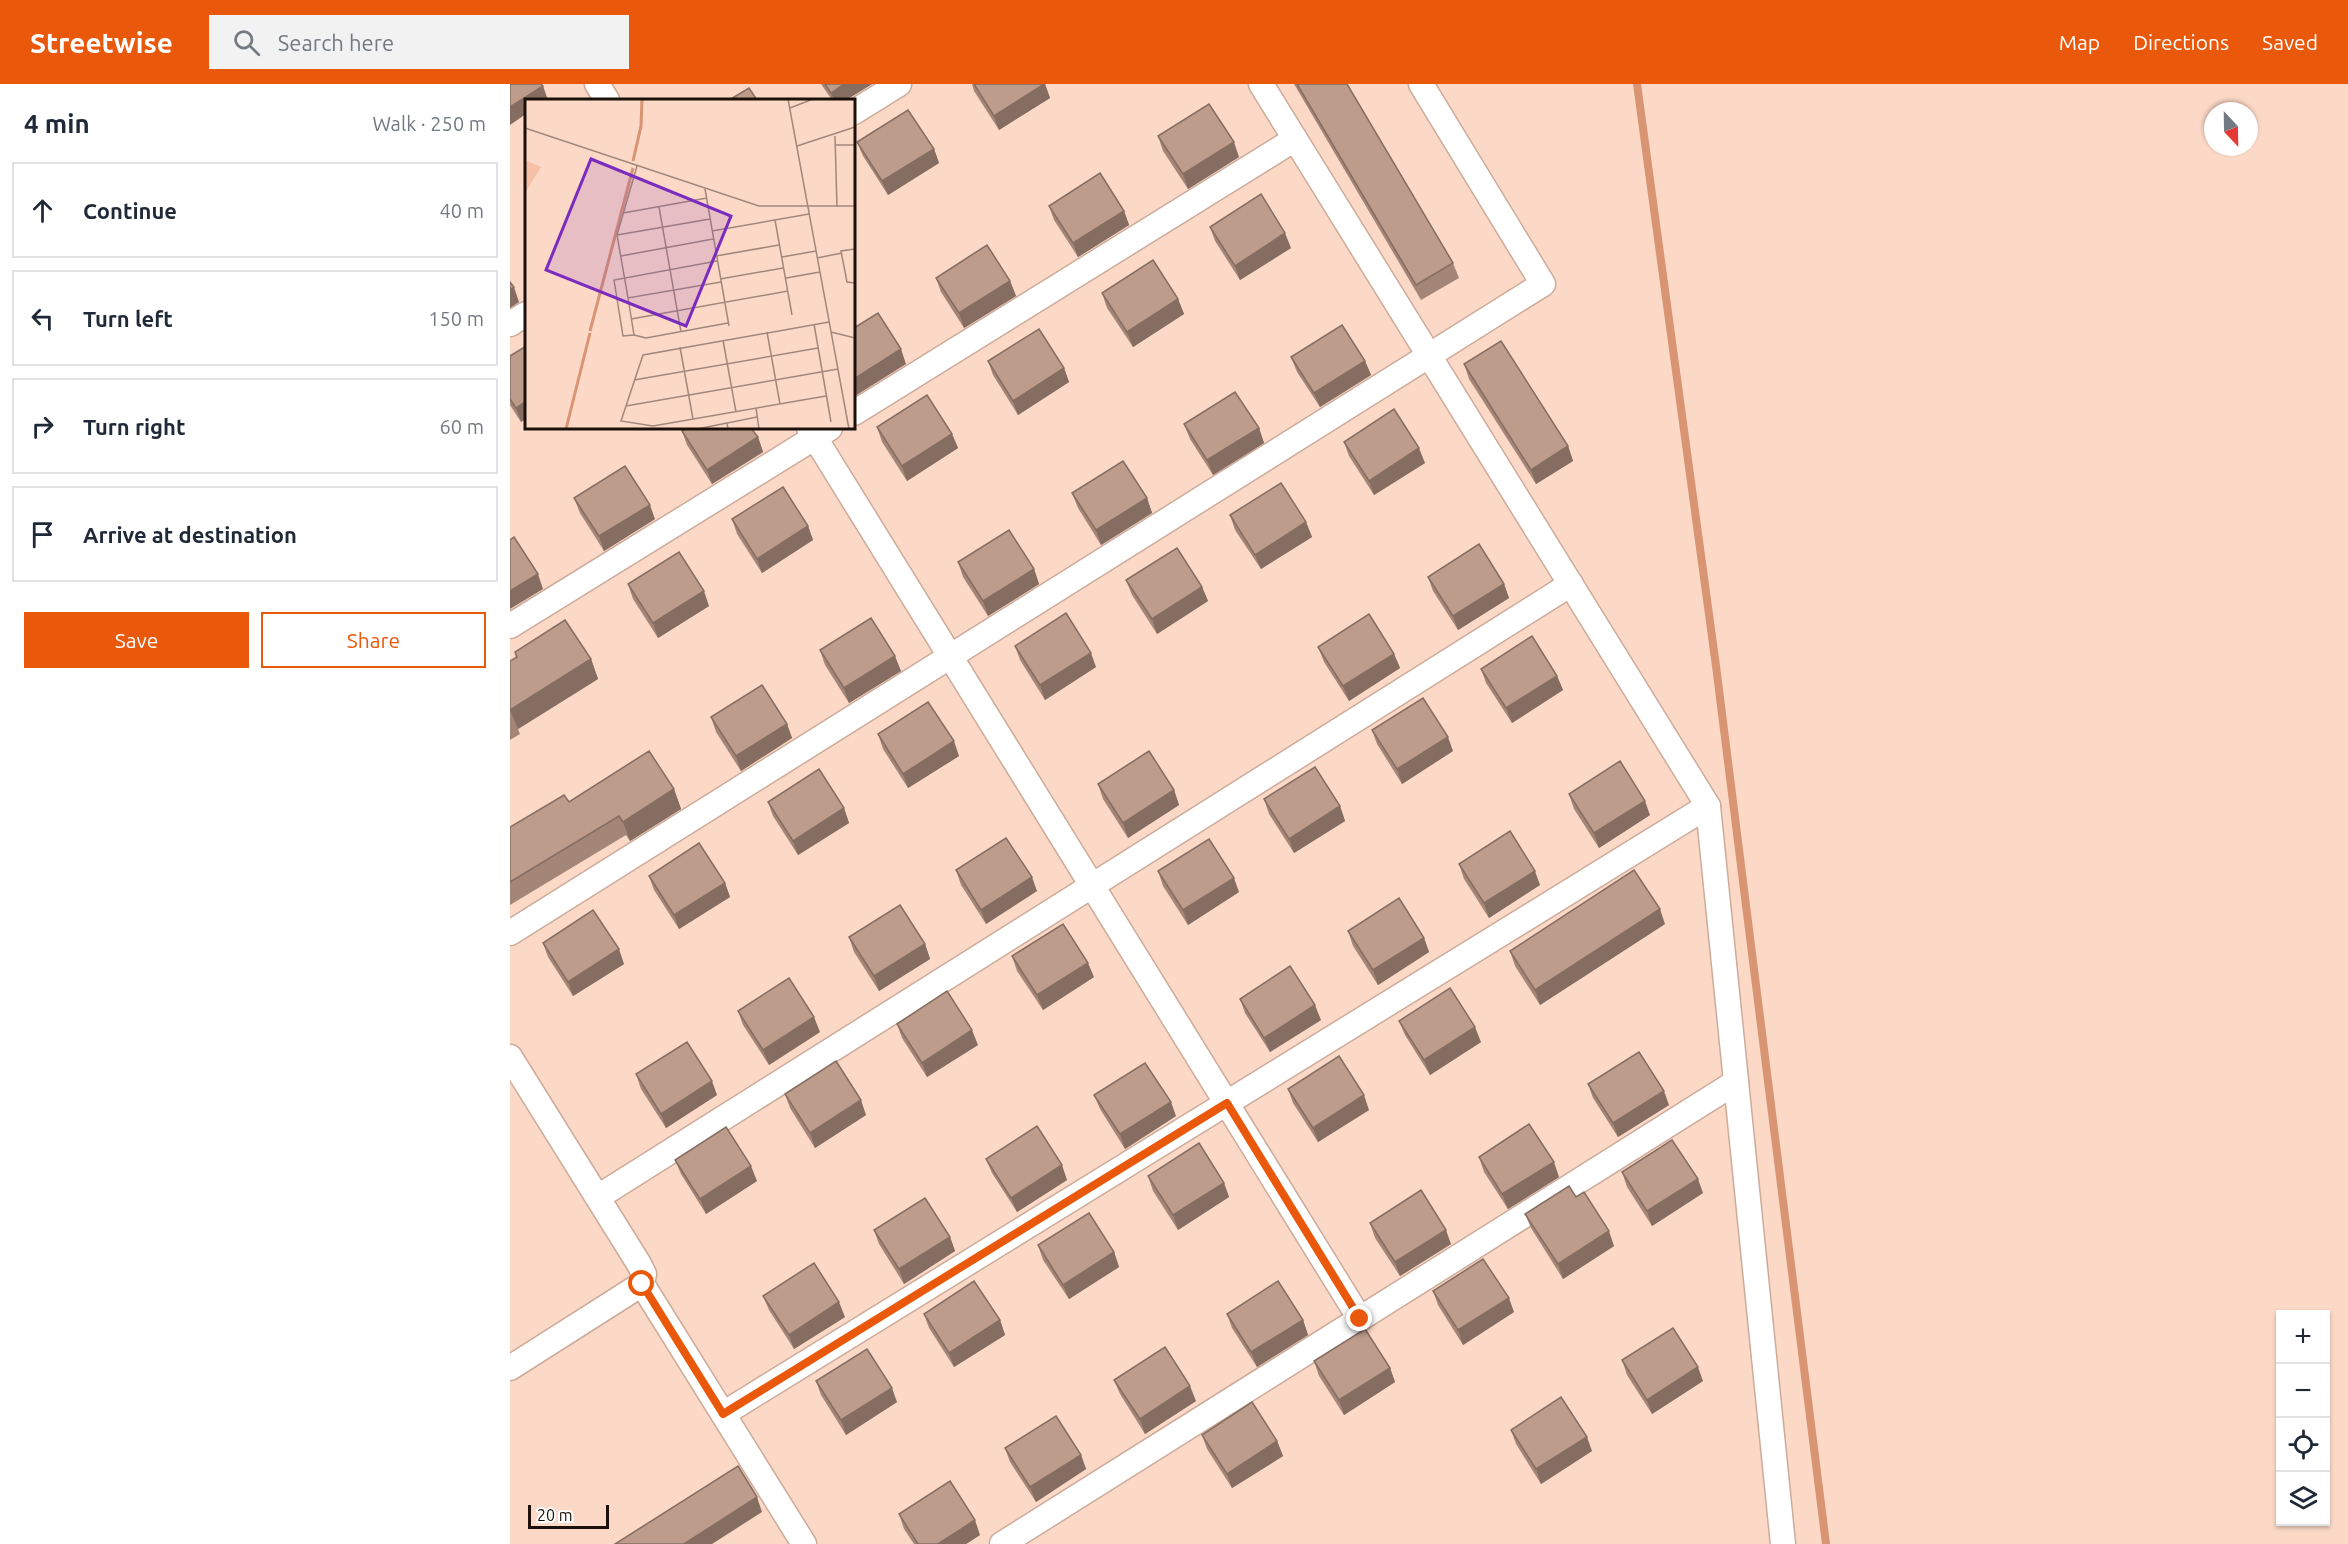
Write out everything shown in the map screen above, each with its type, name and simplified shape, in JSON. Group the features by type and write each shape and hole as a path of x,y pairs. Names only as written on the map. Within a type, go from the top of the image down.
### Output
{"street":[{"path":"597,84 606,99"},
{"path":"855,111 899,84"},
{"path":"1261,84 1708,806 1783,1544"},
{"path":"510,933 1543,284 1421,84"},
{"path":"855,412 1295,139"},
{"path":"510,324 525,315"},
{"path":"510,626 818,431 951,656 1360,1319"},
{"path":"598,1197 1571,584"},
{"path":"723,1414 1708,806"},
{"path":"510,1057 639,1264 644,1274 642,1284 804,1544"},
{"path":"1002,1544 1736,1082"},
{"path":"510,1368 642,1284"}],"building":[{"path":"510,84 541,84 543,86 510,107"},
{"path":"825,84 844,84 831,93"},
{"path":"974,84 1044,84 994,116"},
{"path":"1297,84 1347,84 1453,263 1416,285"},
{"path":"749,88 756,99 731,99"},
{"path":"1209,104 1234,142 1183,174 1158,136"},
{"path":"908,110 934,149 882,181 857,142"},
{"path":"1100,173 1124,211 1073,243 1049,206"},
{"path":"1261,194 1285,233 1235,266 1210,227"},
{"path":"987,245 1010,281 959,313 936,278"},
{"path":"1153,260 1178,299 1127,332 1102,293"},
{"path":"878,313 901,349 855,378 855,327"},
{"path":"1342,325 1365,361 1314,393 1291,357"},
{"path":"1039,329 1064,368 1013,401 988,361"},
{"path":"1501,341 1568,446 1531,470 1464,364"},
{"path":"525,347 525,402 516,408 510,399 510,356"},
{"path":"1235,392 1259,428 1207,460 1184,424"},
{"path":"927,395 952,434 902,466 877,427"},
{"path":"1394,409 1419,448 1369,481 1344,442"},
{"path":"685,429 752,429 758,437 707,470 682,431"},
{"path":"1123,461 1147,498 1096,530 1072,493"},
{"path":"625,466 650,505 599,536 574,498"},
{"path":"1281,483 1306,522 1255,555 1230,515"},
{"path":"783,487 808,526 757,559 732,519"},
{"path":"1009,530 1034,569 983,601 958,562"},
{"path":"514,537 538,574 510,591 510,540"},
{"path":"1479,544 1504,584 1453,616 1428,577"},
{"path":"1177,548 1202,587 1152,619 1126,580"},
{"path":"679,552 704,591 653,623 628,584"},
{"path":"1066,613 1091,653 1040,685 1015,646"},
{"path":"1369,614 1394,654 1343,686 1318,647"},
{"path":"871,618 895,656 844,688 820,650"},
{"path":"565,620 591,659 510,710 510,661 517,657 515,652"},
{"path":"1532,636 1557,676 1506,708 1481,669"},
{"path":"762,685 787,724 736,756 711,717"},
{"path":"1423,698 1448,737 1397,769 1372,730"},
{"path":"928,702 954,741 903,774 878,734"},
{"path":"649,751 674,789 623,822 619,816 510,882 510,827 564,795 569,802"},
{"path":"1149,751 1174,790 1123,823 1098,784"},
{"path":"1620,761 1645,801 1594,833 1569,794"},
{"path":"1315,767 1340,806 1289,839 1264,799"},
{"path":"819,769 844,808 793,841 768,802"},
{"path":"1510,831 1535,871 1484,903 1459,864"},
{"path":"1006,838 1032,877 981,910 956,870"},
{"path":"1209,839 1234,878 1183,910 1158,871"},
{"path":"699,843 725,883 674,915 649,876"},
{"path":"1634,870 1660,909 1535,990 1510,951"},
{"path":"1399,898 1424,938 1373,970 1348,931"},
{"path":"900,905 925,944 874,976 849,937"},
{"path":"593,910 619,949 568,982 543,943"},
{"path":"1063,924 1088,963 1037,995 1012,956"},
{"path":"1290,966 1315,1005 1264,1038 1240,999"},
{"path":"789,978 814,1017 763,1050 738,1011"},
{"path":"1450,988 1475,1027 1424,1060 1399,1021"},
{"path":"947,991 972,1030 922,1063 897,1024"},
{"path":"687,1042 712,1081 661,1114 636,1074"},
{"path":"1639,1052 1664,1091 1613,1123 1588,1084"},
{"path":"1339,1056 1364,1095 1313,1128 1288,1089"},
{"path":"836,1061 861,1100 810,1133 785,1094"},
{"path":"1145,1063 1171,1102 1120,1134 1094,1095"},
{"path":"1529,1124 1554,1162 1502,1194 1479,1157"},
{"path":"1037,1126 1062,1165 1011,1198 986,1159"},
{"path":"726,1127 751,1166 700,1199 675,1160"},
{"path":"1672,1140 1698,1179 1647,1211 1622,1172"},
{"path":"1199,1143 1224,1183 1173,1215 1148,1176"},
{"path":"1569,1186 1576,1197 1584,1192 1609,1231 1558,1264 1525,1214"},
{"path":"1421,1190 1446,1230 1395,1262 1370,1223"},
{"path":"925,1198 950,1237 899,1269 874,1230"},
{"path":"1089,1213 1114,1252 1063,1285 1038,1245"},
{"path":"1483,1259 1509,1298 1458,1330 1433,1291"},
{"path":"814,1263 839,1302 789,1335 763,1296"},
{"path":"974,1281 1000,1320 949,1353 924,1314"},
{"path":"1278,1281 1303,1320 1251,1352 1227,1314"},
{"path":"1673,1328 1698,1367 1647,1400 1622,1360"},
{"path":"1365,1329 1390,1368 1339,1400 1314,1361"},
{"path":"1165,1347 1190,1386 1140,1419 1114,1380"},
{"path":"867,1349 892,1388 841,1420 816,1381"},
{"path":"1561,1397 1587,1437 1536,1469 1511,1430"},
{"path":"1252,1402 1277,1441 1227,1474 1202,1435"},
{"path":"1056,1416 1081,1455 1030,1487 1005,1448"},
{"path":"738,1466 757,1497 684,1544 615,1544"},
{"path":"950,1481 975,1520 938,1544 918,1544 899,1514"}],"waterway":[{"path":"1637,84 1716,666 1826,1544"}],"route":[{"path":"642,1284 723,1414 1227,1103 1360,1319"}]}
